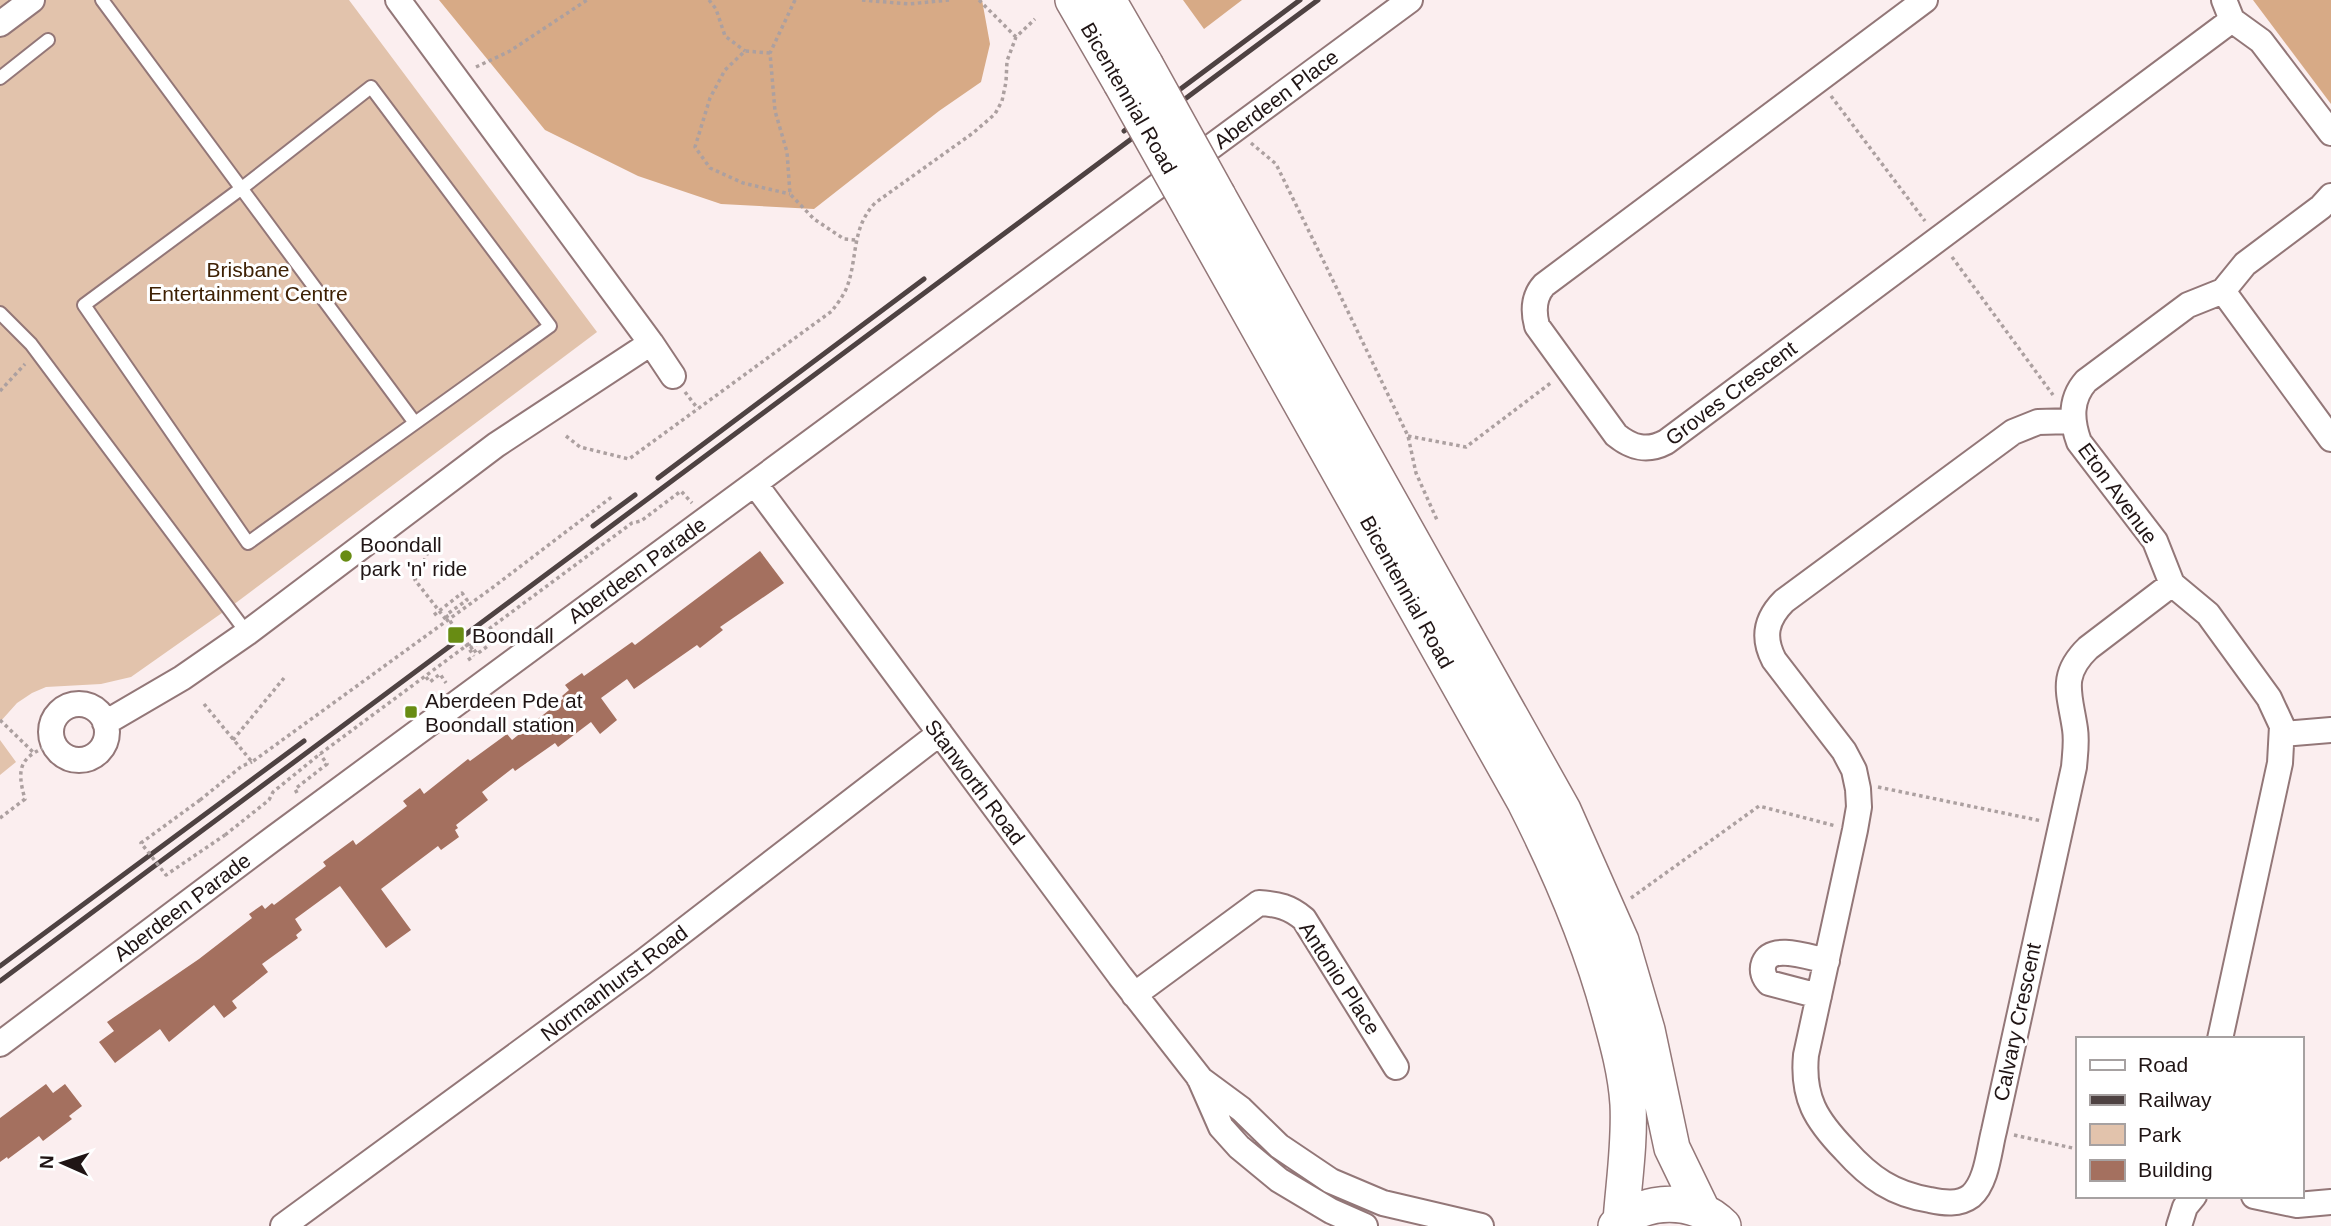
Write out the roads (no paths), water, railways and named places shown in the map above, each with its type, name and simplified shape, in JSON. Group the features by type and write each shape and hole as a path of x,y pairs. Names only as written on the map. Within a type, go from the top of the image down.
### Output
{"main road":[{"name":"Bicentennial Road","path":"1073,0 1133,73"},
{"name":"Bicentennial Road","path":"1108,0 1133,73 1206,204 1525,802 1576,909 1601,978 1628,1100 1629,1152 1619,1223"},
{"name":"Bicentennial Road","path":"1206,204 1563,810 1621,941 1647,1030 1672,1148 1712,1218"},
{"path":"1619,1223 1639,1210 1660,1204 1681,1204 1712,1218"}],"street":[{"path":"0,24 32,0"},
{"path":"398,0 673,376"},
{"name":"Aberdeen Place","path":"1143,199 1410,0"},
{"name":"Groves Crescent","path":"1925,0 1538,291 1535,318 1537,326 1616,435 1625,442 1647,449 1666,442 2228,10"},
{"path":"2228,10 2261,41 2331,134"},
{"name":"Eton Avenue","path":"2220,1037 2280,763 2283,726 2269,698 2208,614 2172,584 2155,541 2079,442 2073,421 2074,401 2079,388 2086,381 2188,305 2223,291 2245,264 2331,196"},
{"name":"Aberdeen Parade","path":"0,1044 274,838 1143,199"},
{"path":"2223,291 2331,439"},
{"path":"105,723 183,678 496,446 651,343"},
{"name":"Calvary Crescent","path":"2073,421 2038,422 2013,432 1784,601 1774,612 1766,636 1774,660 1844,751 1854,770 1858,789 1859,807 1855,830 1804,1074 1810,1104 1828,1132 1874,1180 1892,1190 1942,1202 1962,1201 1978,1189 1994,1131 2074,767 2075,729 2067,692 2072,668 2088,648 2172,584"},
{"name":"Stanworth Road","path":"755,484 1134,995 1199,1077 1241,1109 1279,1146 1331,1181 1383,1203 1481,1226"},
{"path":"77,704 94,709 105,723 106,741 101,750 85,760 66,758 43,748 51,735 55,718 68,706 77,704"},
{"path":"2283,734 2331,730"},
{"name":"Normanhurst Road","path":"284,1226 643,962 940,733"},
{"name":"Antonio Place","path":"1134,995 1259,903 1284,906 1304,919 1396,1066"},
{"path":"1819,996 1769,984 1764,978 1763,966 1773,953 1826,961"},
{"name":"Stanworth Road","path":"1199,1077 1221,1127 1239,1147 1279,1180 1357,1224"},
{"path":"2179,1226 2185,1207 2192,1198"},
{"path":"2264,1198 2297,1205 2331,1202"}],"lane":[{"path":"102,0 415,423"},
{"path":"0,78 48,40"},
{"path":"371,88 550,326 248,543 84,305 242,188 371,88"},
{"path":"0,313 31,344 247,633"}],"railway":[{"path":"1124,131 1300,0"},
{"path":"0,981 1318,0"},
{"path":"658,478 924,279"},
{"path":"593,526 635,495"},
{"path":"0,966 304,741"}],"place":[{"name":"Boondall park 'n' ride","path":"346,556"},
{"name":"Boondall","path":"456,635"},
{"name":"Aberdeen Pde at Boondall station","path":"411,712"}],"park label":[{"name":"Brisbane Entertainment Centre","path":"248,281"}]}
